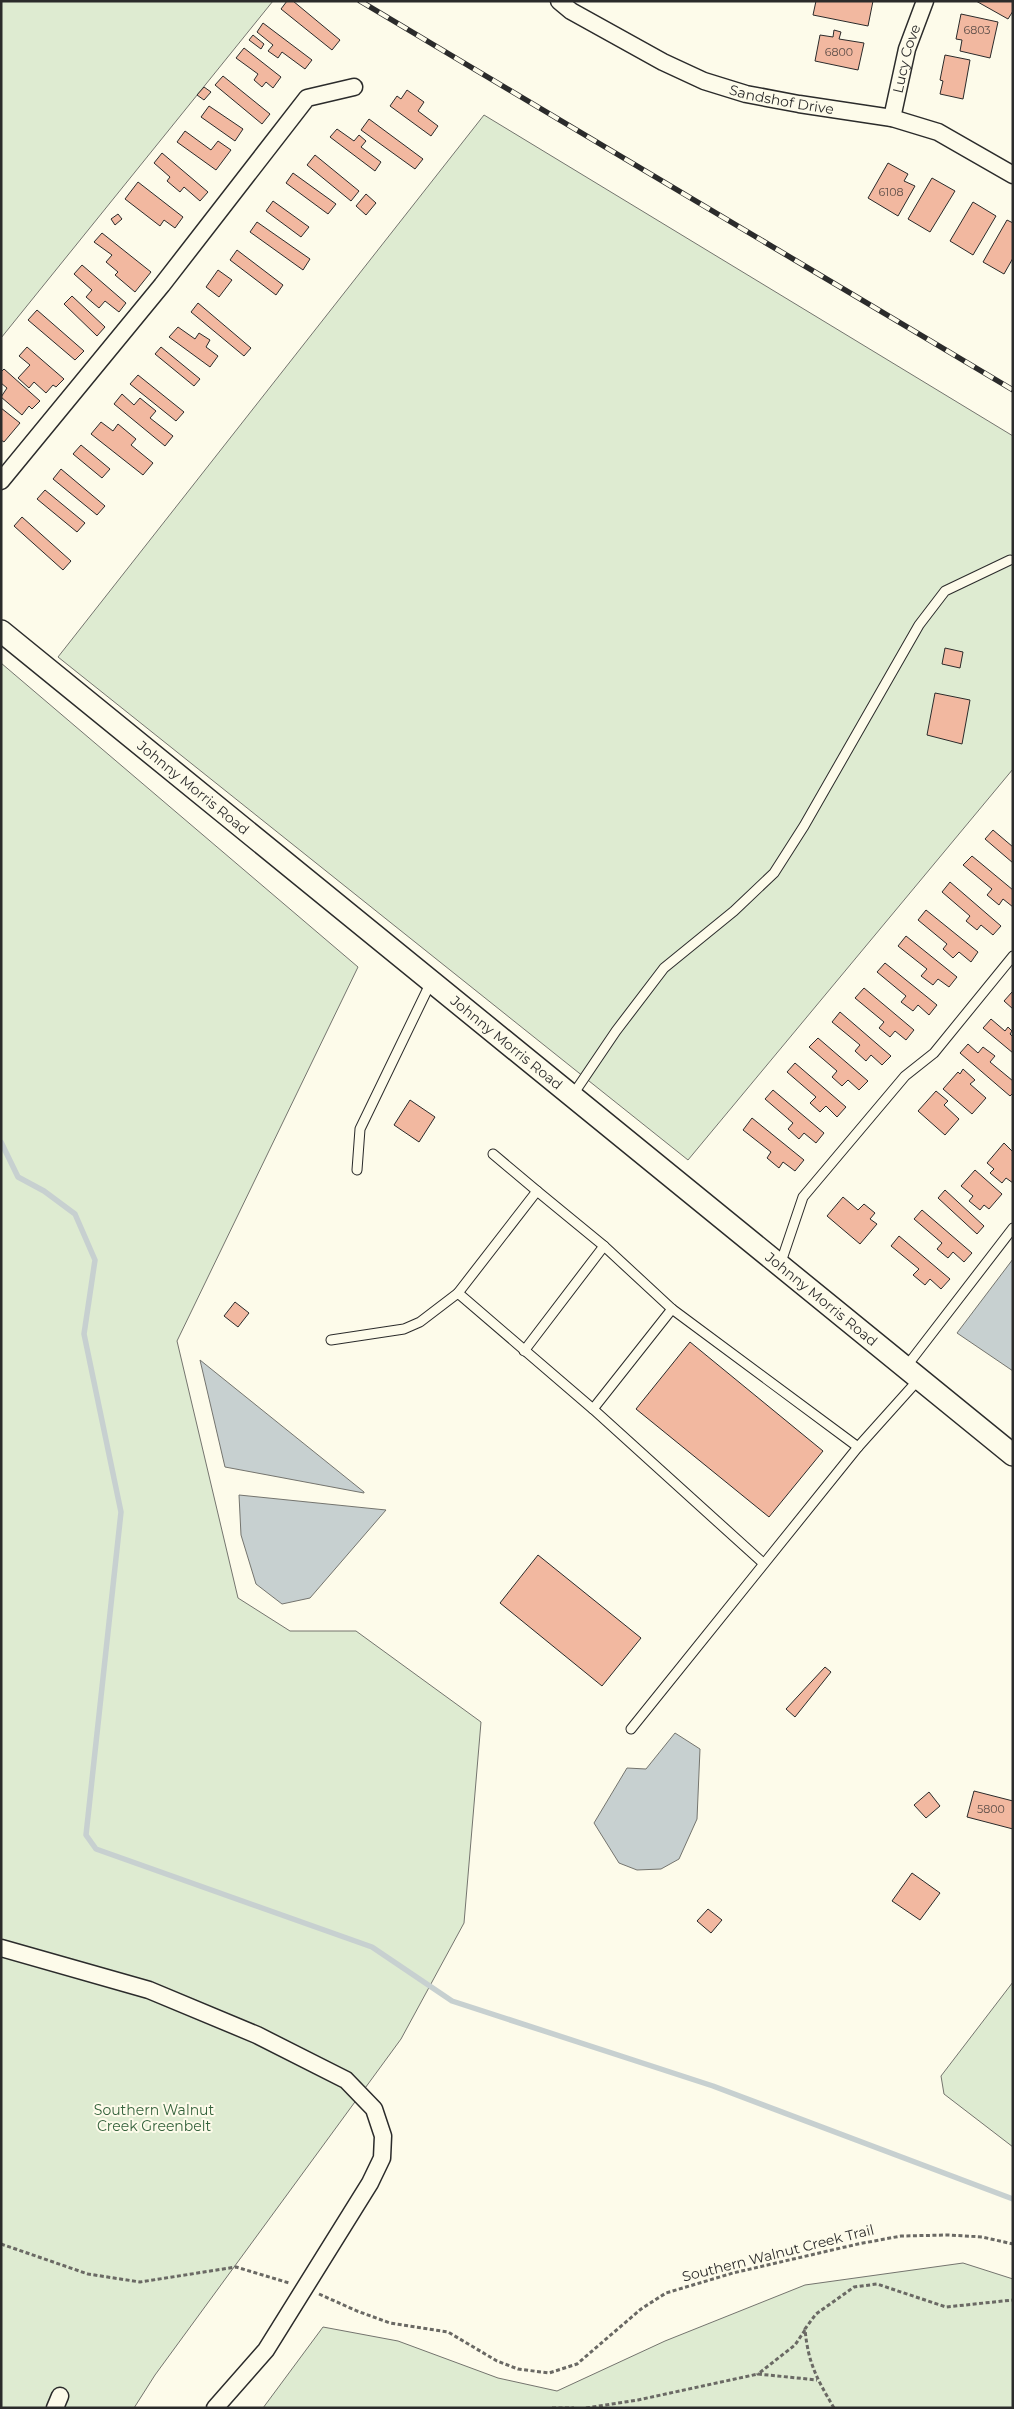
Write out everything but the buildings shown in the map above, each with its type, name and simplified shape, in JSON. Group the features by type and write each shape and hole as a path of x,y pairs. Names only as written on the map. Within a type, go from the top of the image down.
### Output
{"street":[{"name":"Sandshof Drive","path":"559,1 571,11 663,62 704,82 746,94 892,118 938,132 1013,175"},
{"name":"Lucy Cove","path":"892,118 906,49 925,1"},
{"path":"1,482 162,285 307,98 354,87"},
{"name":"Johnny Morris Road","path":"1,632 1013,1454"},
{"path":"1,1948 149,1990 257,2035 346,2080 374,2109 383,2136 382,2158 370,2183 266,2350 215,2408"}],"lane":[{"path":"572,1096 616,1031 664,968 734,911 774,874 804,826 919,625 945,591 1010,560"},
{"path":"780,1265 803,1197 905,1076 934,1053 1013,956"},
{"path":"357,1170 360,1129 431,981"},
{"path":"493,1154 604,1246 672,1309 858,1447"},
{"path":"331,1340 404,1329 420,1322 458,1293 537,1191"},
{"path":"631,1730 763,1563 858,1447 1013,1228"},
{"path":"524,1351 604,1246"},
{"path":"458,1293 592,1409 763,1563"},
{"path":"592,1409 672,1309"}],"path":[{"name":"Southern Walnut Creek Trail","path":"1,2244 88,2274 140,2282 236,2268 304,2288 390,2323 448,2332 497,2361 518,2369 549,2373 578,2364 641,2309 666,2293 733,2273 901,2236 948,2234 982,2237 1013,2244"},
{"path":"758,2374 796,2345 816,2314 854,2288 877,2284 946,2307 1013,2300"},
{"path":"805,2329 808,2355 817,2380 834,2408"},
{"path":"586,2408 638,2400 758,2374 817,2380"},
{"path":"552,2408 574,2408"}],"green space":[{"path":"1,1 273,1 1,338"},
{"path":"484,115 1013,436 1013,769 688,1160 58,657"},
{"name":"Southern Walnut Creek Greenbelt","path":"1,663 358,967 177,1341 238,1598 290,1631 356,1631 481,1722 464,1923 401,2039 155,2375 134,2408 1,2408"},
{"path":"1013,1982 1013,2147 944,2094 941,2076"},
{"path":"963,2263 1013,2279 1013,2408 263,2408 323,2327 398,2341 498,2378 557,2391 665,2341 805,2285"}],"shaded area":[{"path":"1013,1259 1013,1371 957,1333"},
{"path":"200,1360 364,1492 364,1493 225,1467"},
{"path":"239,1495 386,1510 310,1598 282,1604 256,1584 241,1535"},
{"path":"675,1733 700,1749 697,1819 679,1859 661,1869 637,1870 619,1863 594,1823 627,1768 646,1769"}],"waterway":[{"path":"1,1142 18,1177 44,1191 75,1214 95,1260 84,1334 121,1512 86,1835 96,1849 372,1947 452,2001 713,2086 1013,2199"}],"railway":[{"path":"360,1 1013,390"}]}
